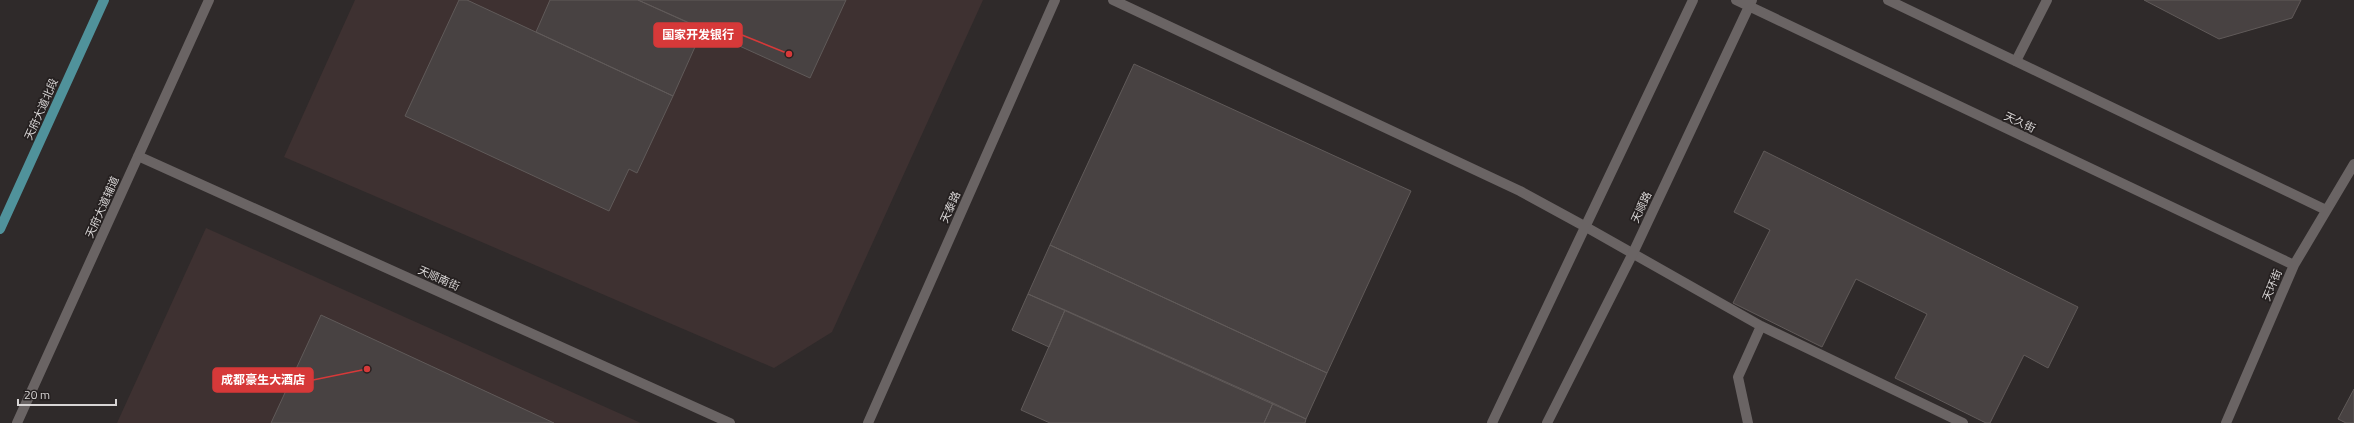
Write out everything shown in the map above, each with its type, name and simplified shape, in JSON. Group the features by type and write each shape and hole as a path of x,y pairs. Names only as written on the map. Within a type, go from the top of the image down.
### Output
{"main road":[{"name":"天府大道北段","path":"0,229 104,0"}],"street":[{"name":"天府大道辅道","path":"17,423 210,0"},
{"name":"天泰路","path":"868,423 1055,0"},
{"path":"1113,0 1520,191 1761,326 1963,423"},
{"path":"1492,423 1693,0"},
{"name":"天久街","path":"1736,0 1751,3 2294,265"},
{"path":"1888,0 2326,210"},
{"path":"2016,61 2047,0"},
{"name":"天顺路","path":"1547,423 1633,253 1751,3"},
{"name":"天顺南街","path":"138,156 730,423"},
{"name":"天环街","path":"2226,423 2294,265 2354,164"},
{"path":"1748,423 1738,377 1761,326"}],"shaded area":[{"path":"355,0 983,0 832,332 774,368 284,157"},
{"path":"206,228 641,423 117,423"}],"building":[{"path":"459,0 467,0 673,96 637,173 629,169 609,211 405,116"},
{"path":"550,0 638,0 703,29 673,96 536,32"},
{"path":"638,0 846,0 810,78"},
{"path":"2144,0 2301,0 2292,18 2219,39"},
{"path":"1134,64 1411,191 1327,373 1050,245"},
{"path":"1764,151 2078,307 2048,368 2024,355 1990,423 1986,423 1895,378 1927,314 1856,279 1822,347 1733,303 1770,230 1734,212"},
{"path":"1050,245 1327,373 1306,419 1028,294"},
{"path":"1028,294 1065,310 1049,347 1012,330"},
{"path":"1065,310 1273,403 1264,423 1050,423 1021,410"},
{"path":"321,315 554,423 271,423"},
{"path":"2354,389 2354,423 2346,423 2338,419"},
{"path":"1273,403 1306,419 1305,423 1264,423"}],"place":[{"name":"国家开发银行","path":"789,54"},
{"name":"成都豪生大酒店","path":"367,369"}]}
